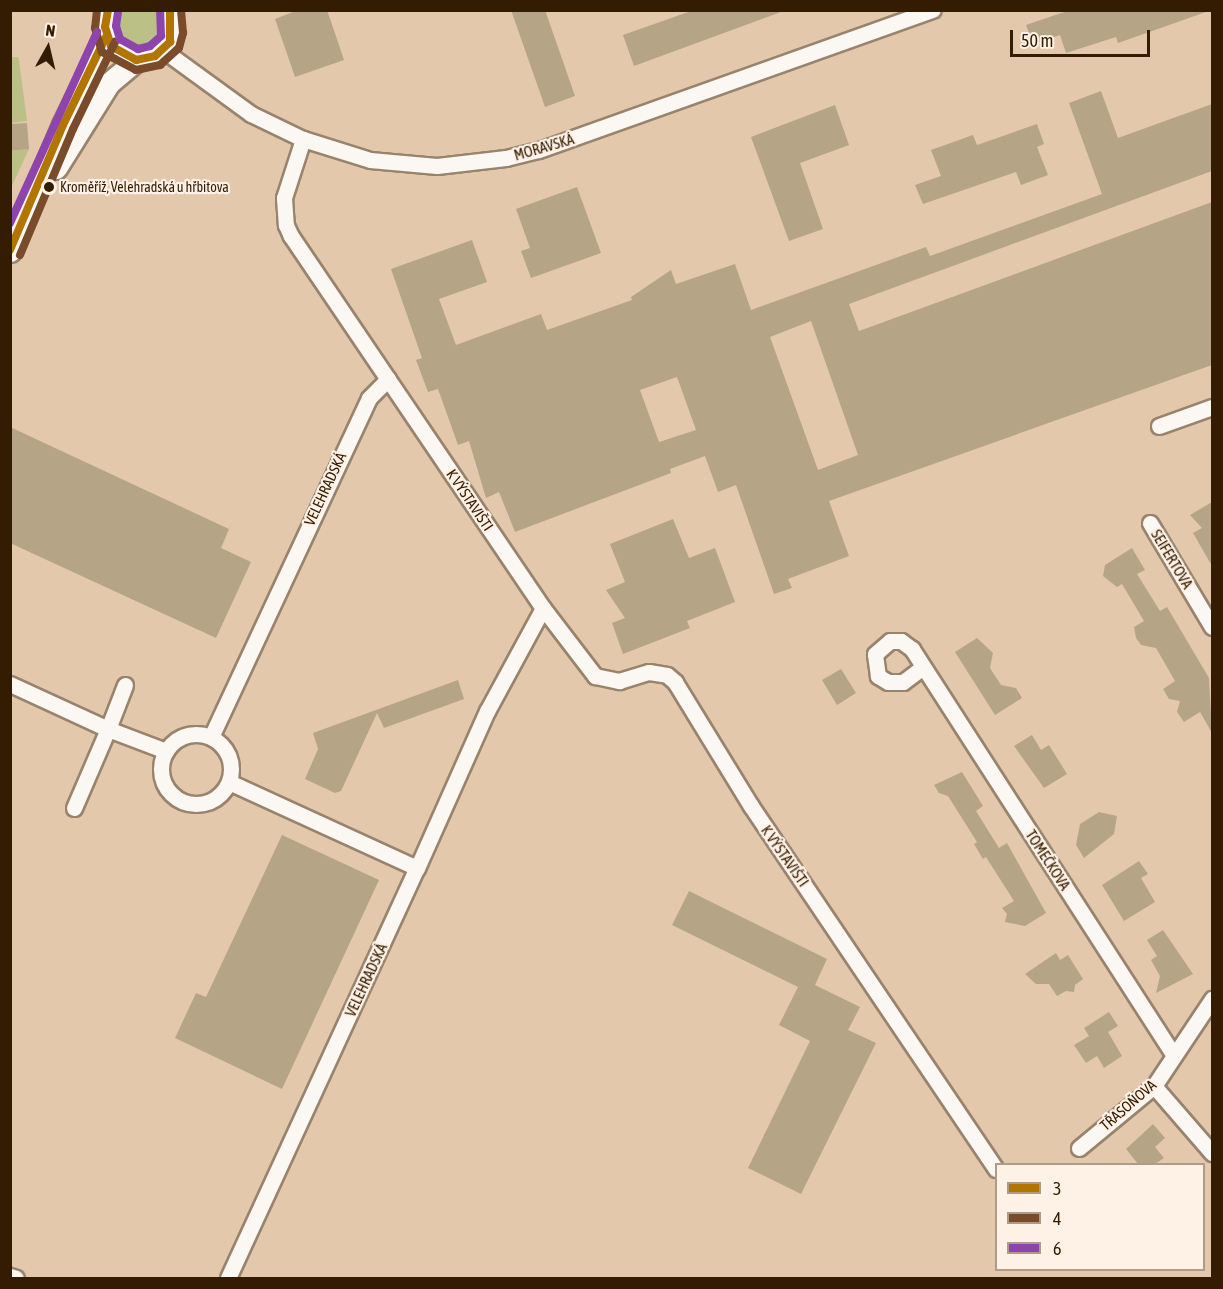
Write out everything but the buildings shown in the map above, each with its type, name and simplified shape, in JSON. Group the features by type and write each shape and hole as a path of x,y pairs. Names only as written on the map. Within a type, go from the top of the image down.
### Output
{"main road":[{"path":"10,251 29,212 63,125 106,37 108,10"},
{"path":"29,212 109,83 136,60 163,50 173,32 170,10"},
{"path":"106,37 118,53 136,60"}],"street":[{"name":"MORAVSKÁ","path":"163,50 251,114 303,139 349,155 394,164 456,165 506,158 582,136 933,10"},
{"name":"K VÝSTAVIŠTI","path":"303,139 284,198 286,225 388,379 543,608 595,676 619,681 649,672 667,675 675,682 751,806 995,1167"},
{"name":"VELEHRADSKÁ","path":"211,737 369,398 388,379"},
{"path":"1159,426 1212,407"},
{"name":"SEIFERTOVA","path":"1150,523 1212,627"},
{"path":"229,782 417,868 487,711 543,608"},
{"name":"TOMEČKOVA","path":"923,667 1173,1054"},
{"path":"10,684 108,729 166,751"},
{"path":"74,808 125,685"},
{"path":"186,735 211,737 229,756 229,782 222,793 200,804 175,797 162,775 166,751 186,735"},
{"name":"VELEHRADSKÁ","path":"228,1278 417,868"},
{"name":"TŘASOŇOVA","path":"1079,1148 1154,1086 1173,1054 1212,999"},
{"path":"1154,1086 1212,1153"},
{"path":"10,1276 15,1278"}],"green space":[{"path":"119,11 158,11 163,30 159,40 140,51 120,42 114,22"},
{"path":"11,57 18,57 19,60 27,121 11,123"},
{"path":"29,149 11,188 11,151"}],"transit line":[{"name":"4","path":"97,10 95,28 102,52 136,70 160,65 179,48 183,33 181,10"},
{"name":"3","path":"108,10 105,27 111,46 136,60 155,56 170,42 170,10"},
{"name":"6","path":"118,12 116,26 120,39 138,49 150,46 161,36 160,11"},
{"name":"6","path":"10,223 97,32"},
{"name":"3","path":"10,250 63,125 106,37"},
{"name":"4","path":"20,255 73,129 115,42"}],"place":[{"name":"Kroměříž, Velehradská u hřbitova","path":"49,187"}]}
